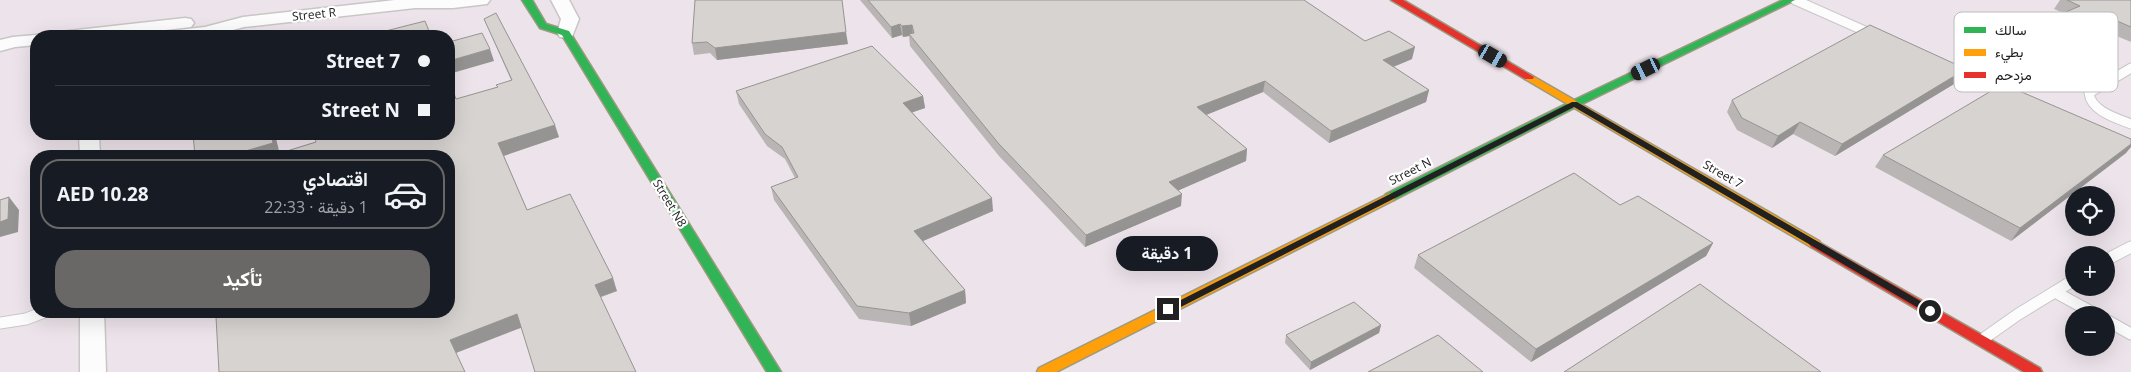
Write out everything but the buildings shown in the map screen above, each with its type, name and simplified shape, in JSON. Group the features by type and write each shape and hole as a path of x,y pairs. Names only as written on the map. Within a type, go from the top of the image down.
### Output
{"street":[{"name":"Street R","path":"137,30 211,21 243,22 421,2 453,3 481,0"},
{"path":"527,0 543,26 566,33"},
{"name":"Street N8","path":"560,0 570,19 566,33 774,372"},
{"name":"Street 7","path":"1396,0 2036,372"},
{"name":"Street N","path":"1044,372 1574,104 1790,0"},
{"name":"Street R","path":"213,30 243,22"},
{"path":"0,46 13,42 30,41"},
{"path":"0,55 30,52"},
{"path":"92,318 93,372"}],"lane":[{"path":"1795,0 1886,40"},
{"path":"1940,64 1954,70"},
{"path":"2118,75 2131,68"},
{"path":"2090,92 2088,97 2096,107 2131,124"},
{"path":"2115,255 2131,247"},
{"path":"1981,340 2065,286"},
{"path":"2055,292 2081,306"},
{"path":"0,323 30,317"},
{"path":"2115,325 2131,334"}],"shaded area":[{"path":"0,0 2131,0 2131,372 0,372"}],"traffic: fast":[{"path":"527,0 543,26 566,33 774,372"},
{"path":"1390,197 1574,104 1790,0"}],"traffic: slow":[{"path":"1529,77 1815,244"},
{"path":"1044,372 1390,197"}],"traffic: jam":[{"path":"1396,0 1529,77"},
{"path":"1815,244 2035,372"}],"route":[{"path":"1168,309 1574,104 1930,311"}]}
